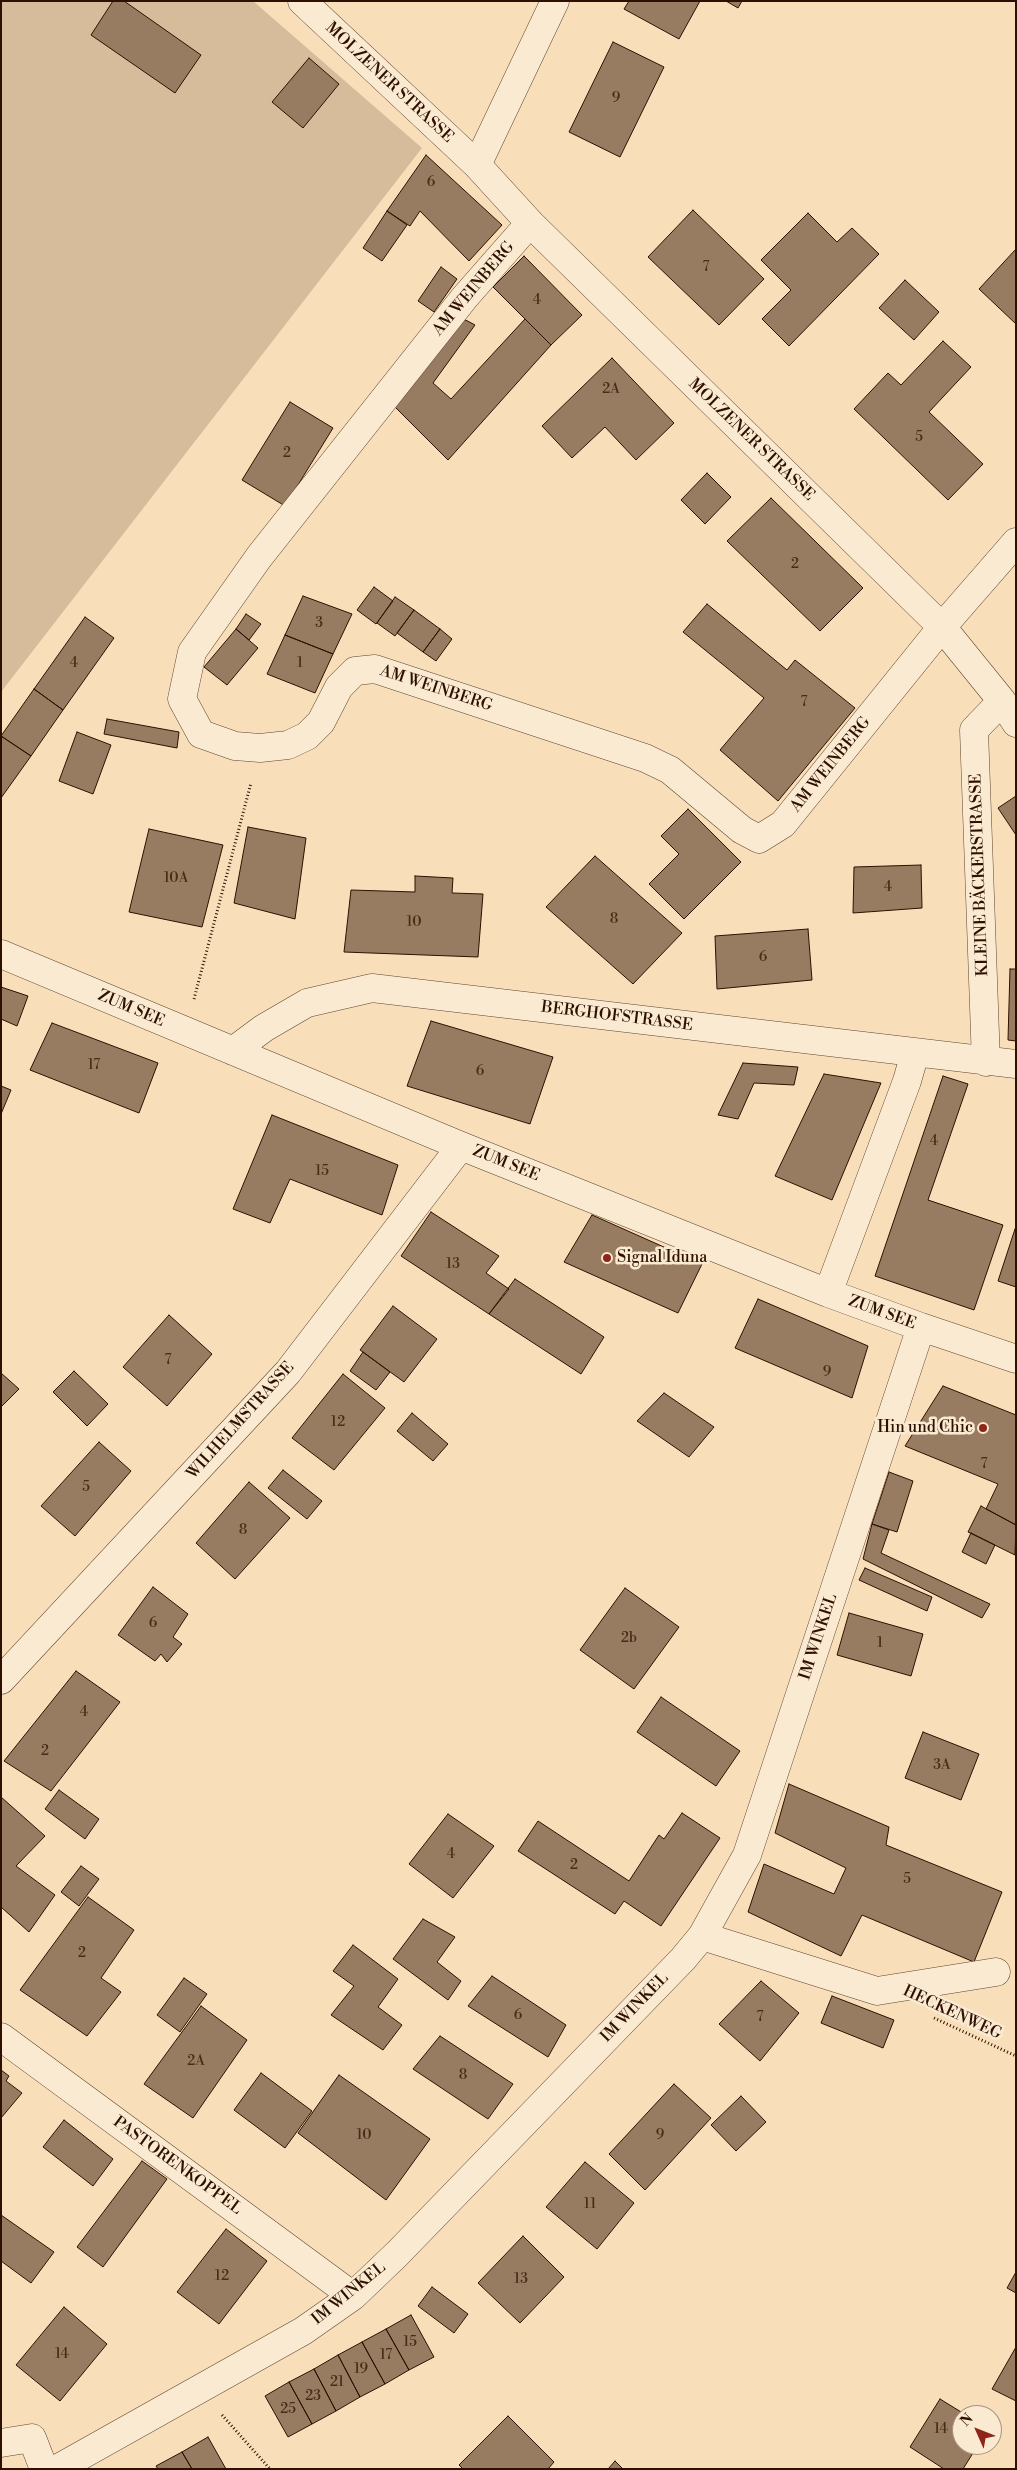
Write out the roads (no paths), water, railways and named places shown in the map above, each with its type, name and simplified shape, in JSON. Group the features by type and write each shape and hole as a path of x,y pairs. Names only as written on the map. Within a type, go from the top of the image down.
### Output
{"street":[{"name":"MOLZENER STRASSE","path":"302,1 476,165 530,223 942,627 1002,701 1016,723"},
{"path":"476,165 555,1"},
{"name":"AM WEINBERG","path":"530,223 465,297 265,549 192,652 182,699 201,734 235,746 260,748 288,745 306,736 321,722 339,687 355,671 375,669 645,758 670,770 742,830 760,839 783,824 942,627"},
{"path":"942,627 1016,542"},
{"name":"KLEINE BÄCKERSTRASSE","path":"986,1062 974,730 1002,701"},
{"name":"ZUM SEE","path":"1,954 460,1146 828,1293 1016,1359"},
{"name":"BERGHOFSTRASSE","path":"233,1051 264,1028 307,1003 372,988 986,1062 1016,1064"},
{"path":"828,1293 907,1081 915,1053"},
{"name":"WILHELMSTRASSE","path":"1,1680 288,1372 460,1146"},
{"name":"IM WINKEL","path":"57,2469 303,2331 352,2296 397,2254 683,1959 702,1936 747,1855 921,1327"},
{"path":"702,1936 877,1992 996,1972"},
{"name":"PASTORENKOPPEL","path":"1,2037 352,2296"},
{"path":"1,2443 32,2438 44,2469"}],"place":[{"name":"Signal Iduna","path":"607,1258"},
{"name":"Hin und Chic","path":"983,1428"}]}
